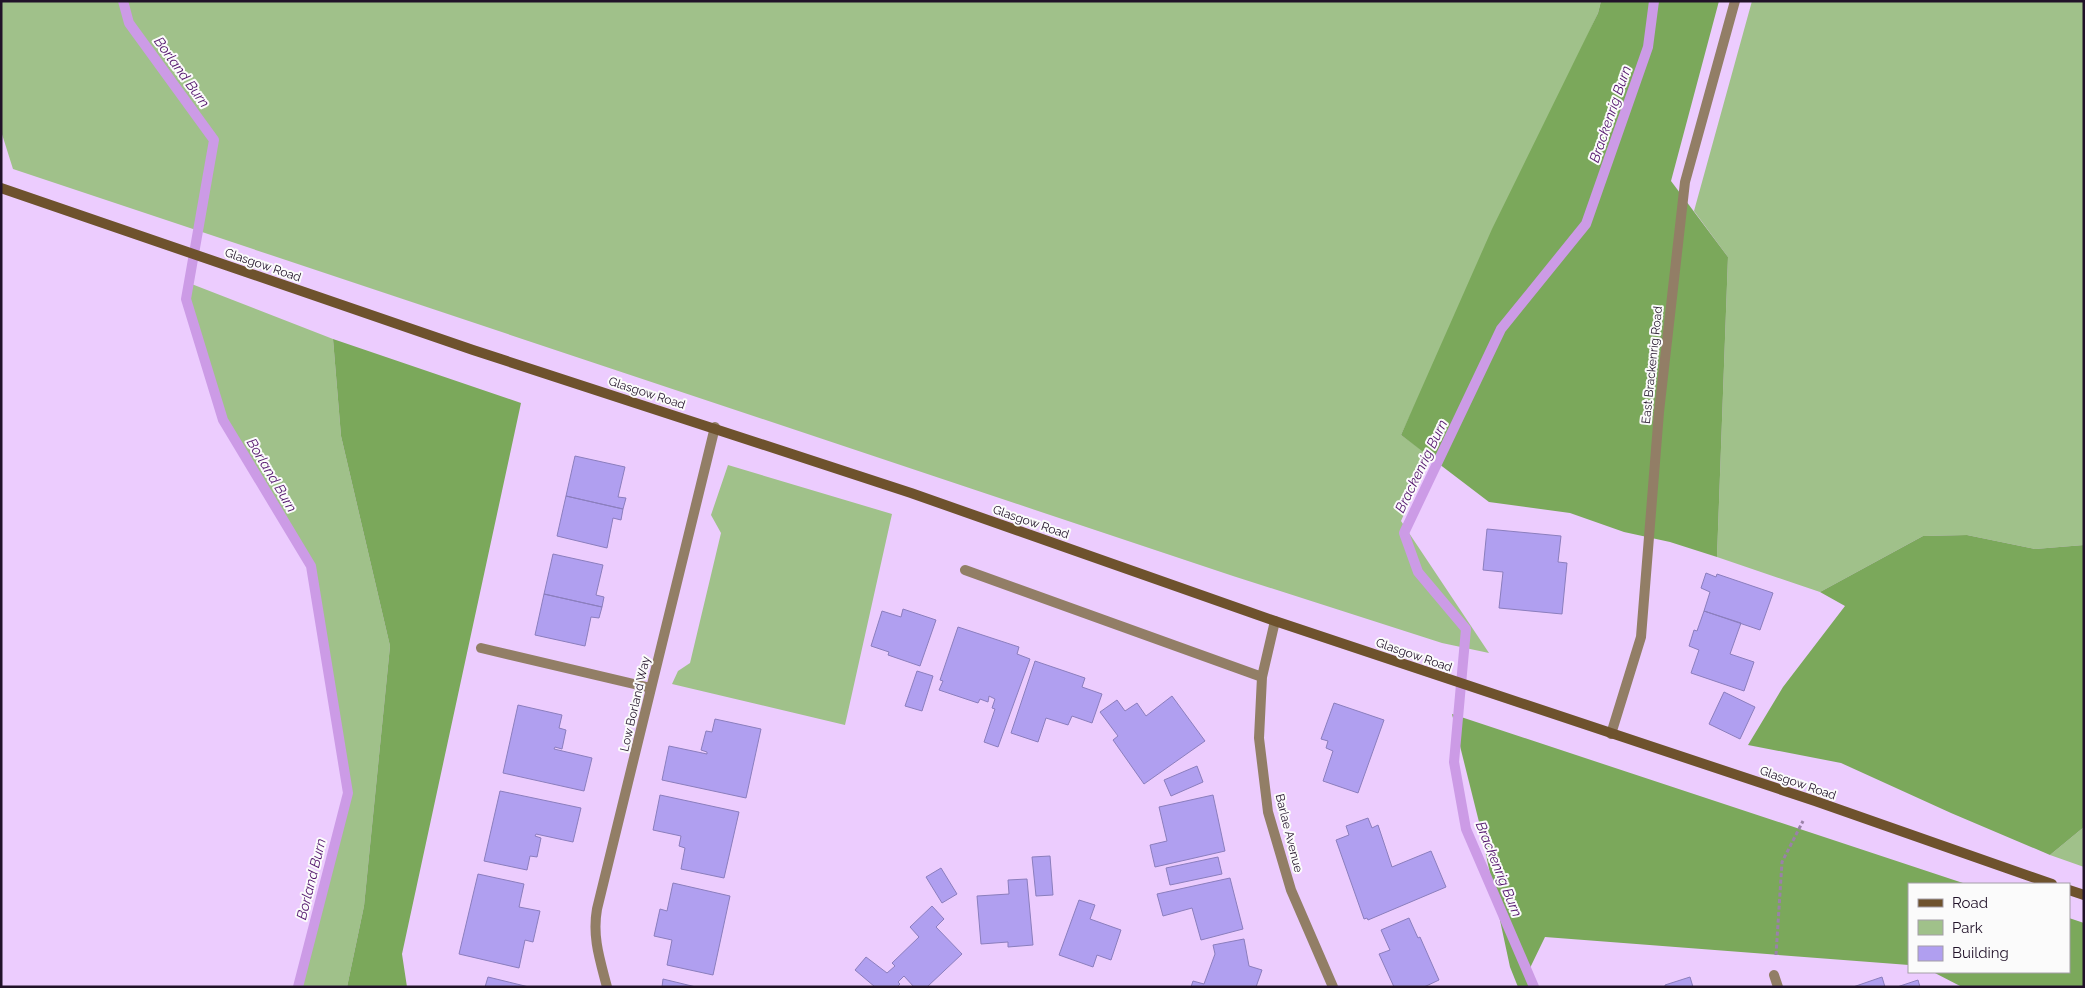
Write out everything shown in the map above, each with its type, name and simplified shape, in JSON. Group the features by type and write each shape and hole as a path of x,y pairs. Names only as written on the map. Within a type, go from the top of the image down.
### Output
{"main road":[{"name":"Glasgow Road","path":"1,188 473,350 715,427 911,493 1275,621 1814,801 2049,883"},
{"path":"2070,890 2084,896"}],"street":[{"name":"East Brackenrig Road","path":"1611,734 1641,637 1659,412 1685,182 1735,1"},
{"name":"Low Borland Way","path":"607,987 595,942 594,927 715,427"},
{"path":"965,570 1262,677"},
{"name":"Barlae Avenue","path":"1275,621 1262,677 1259,738 1268,812 1291,890 1333,987"},
{"path":"481,648 651,688"},
{"path":"1774,975 1778,987"}],"path":[{"path":"1774,975 1782,862 1796,831 1814,801"}],"green space":[{"path":"1,1 1601,1 1598,13 1401,435 1430,456 1401,521 1489,653 1442,643 1233,576 13,169 1,131"},
{"path":"1601,1 1719,1 1671,181 1728,257 1717,557 1670,542 1624,532 1570,513 1489,502 1401,435 1492,229 1598,13"},
{"path":"1752,1 2084,1 2084,545 2035,549 1967,535 1923,536 1820,592 1717,557 1728,257 1694,211"},
{"path":"189,283 333,339 341,436 390,646 364,906 347,987 298,987 348,793 311,566 223,420 186,299"},
{"path":"333,339 521,403 402,954 407,987 347,987 364,906 390,646 341,436"},
{"path":"728,465 892,514 845,725 672,684 678,671 690,663 721,533 711,515"},
{"path":"1967,535 2035,549 2084,545 2084,827 2050,855 1841,763 1748,745 1783,687 1845,606 1820,592 1923,536"},
{"path":"1452,714 1963,883 1908,883 1908,965 1545,937 1530,968 1535,987 1518,987 1510,967 1479,822"},
{"path":"2084,827 2084,867 2050,855"},
{"path":"2070,918 2084,923 2084,987 1962,987 1935,973 2070,973"}],"building":[{"path":"575,456 625,467 618,497 626,498 623,509 566,496"},
{"path":"566,496 623,509 621,520 613,518 607,548 557,536"},
{"path":"1487,529 1561,536 1558,562 1567,563 1562,614 1499,608 1503,572 1483,570"},
{"path":"553,554 603,565 596,595 604,597 602,607 544,594"},
{"path":"1706,573 1716,577 1717,574 1773,593 1760,630 1704,611 1710,592 1701,588"},
{"path":"544,594 602,607 599,618 591,617 585,646 535,635"},
{"path":"903,609 936,620 920,666 888,655 889,652 871,646 882,611 901,617"},
{"path":"1704,611 1741,623 1730,654 1754,662 1744,691 1691,673 1699,650 1689,646 1694,630 1697,631"},
{"path":"958,627 1019,647 1017,654 1030,659 998,747 984,742 995,709 992,708 995,699 989,696 988,702 980,699 978,703 939,690 943,681 940,680"},
{"path":"1035,661 1085,678 1082,687 1102,694 1092,723 1072,716 1068,725 1046,718 1038,742 1011,733"},
{"path":"917,671 933,676 922,711 905,706"},
{"path":"1724,692 1755,707 1740,739 1709,724"},
{"path":"1172,696 1205,741 1144,784 1113,740 1118,736 1100,712 1117,700 1125,711 1137,703 1146,716"},
{"path":"1334,703 1384,720 1358,793 1323,781 1333,751 1326,748 1328,741 1321,739"},
{"path":"518,705 562,715 559,728 566,730 562,749 555,747 554,749 592,758 584,791 503,773"},
{"path":"715,719 761,729 746,798 662,780 669,746 707,754 707,752 701,750 706,731 712,732"},
{"path":"1197,766 1203,782 1171,796 1164,780"},
{"path":"500,791 581,808 573,842 536,834 535,836 541,838 537,857 530,856 527,870 484,861"},
{"path":"660,795 739,812 724,878 681,869 685,848 679,846 681,836 653,830"},
{"path":"1213,795 1225,851 1155,867 1150,845 1167,841 1159,807"},
{"path":"1368,818 1372,828 1378,825 1392,867 1431,851 1446,887 1368,920 1367,918 1364,919 1336,840 1349,835 1346,826"},
{"path":"1050,856 1053,895 1036,896 1032,857"},
{"path":"1218,857 1222,874 1170,885 1166,868"},
{"path":"941,868 957,894 942,903 926,877"},
{"path":"478,874 524,884 519,907 540,911 533,942 525,940 519,968 459,954"},
{"path":"1230,878 1243,929 1201,940 1192,908 1163,916 1157,894"},
{"path":"1027,879 1033,945 1008,947 1008,942 981,944 977,896 1009,894 1008,880"},
{"path":"673,883 730,896 713,975 667,965 672,940 654,936 660,909 667,911"},
{"path":"1079,900 1095,905 1090,919 1121,930 1111,960 1097,955 1093,967 1059,955"},
{"path":"932,906 944,919 936,927 962,954 927,987 914,987 904,976 898,982 900,984 897,987 875,987 855,970 866,957 887,973 895,966 892,963 919,937 910,927"},
{"path":"1409,918 1418,938 1420,937 1439,980 1424,987 1394,987 1379,954 1390,950 1381,930"},
{"path":"1244,939 1249,966 1262,970 1256,987 1191,987 1193,981 1204,984 1215,954 1213,945"},
{"path":"488,977 529,987 485,987"},
{"path":"1690,977 1693,987 1665,987 1665,985"},
{"path":"1882,977 1885,987 1853,987"},
{"path":"663,979 696,987 662,987"},
{"path":"1918,980 1920,987 1897,987"}],"waterway":[{"name":"Borland Burn","path":"123,1 129,23 214,140 186,299 223,420 311,566 348,793 298,987"},
{"name":"Brackenrig Burn","path":"1534,987 1466,829 1454,762 1466,629 1418,572 1404,533 1501,329 1586,224 1648,47 1654,1"}]}
